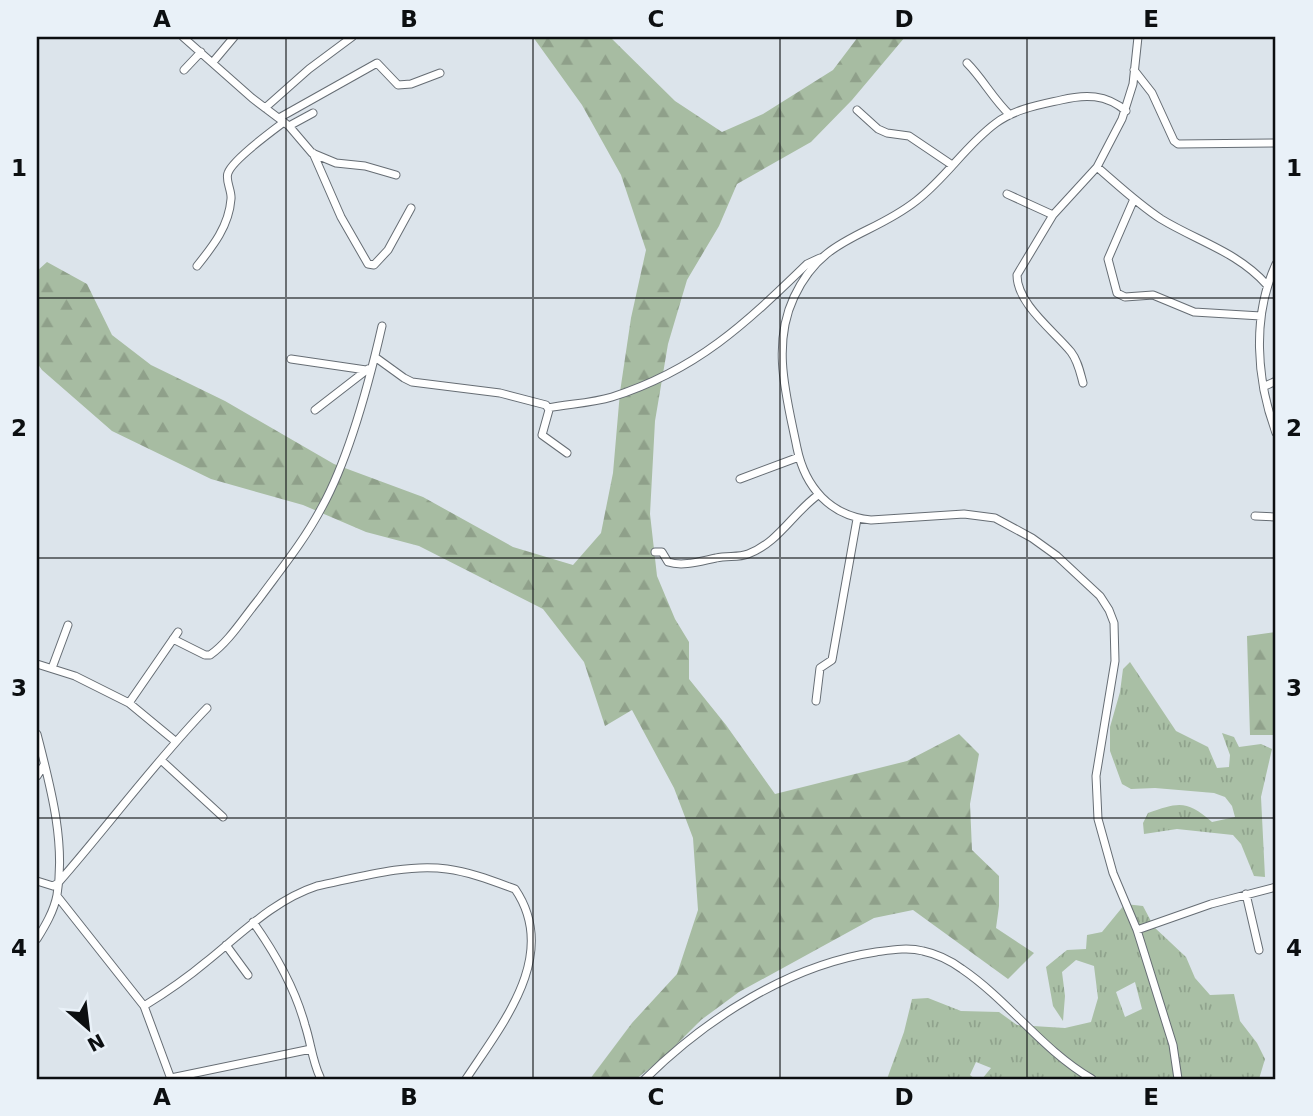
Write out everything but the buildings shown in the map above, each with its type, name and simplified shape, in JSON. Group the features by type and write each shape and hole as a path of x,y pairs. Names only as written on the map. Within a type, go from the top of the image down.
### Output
{"street":[{"path":"183,37 284,122 312,153 341,217 368,264 371,266 377,263 388,250 411,208"},
{"path":"213,62 234,37"},
{"path":"265,108 309,69 352,37"},
{"path":"1083,383 1079,365 1033,310 1017,285 1017,275 1053,215 1097,167 1126,111 1135,70 1138,37"},
{"path":"184,70 201,52"},
{"path":"197,266 219,239 226,221 231,201 228,171 284,122 377,63 398,85 403,86 440,73"},
{"path":"967,63 996,102 1010,115"},
{"path":"1135,70 1152,93 1174,141 1178,144 1276,143"},
{"path":"375,357 412,382 499,393 523,398 548,408 610,398 677,371 719,344 807,264 837,245 895,216 917,200 997,123 1010,115 1083,94 1119,105 1126,111"},
{"path":"1119,105 1128,101"},
{"path":"857,110 878,129 909,136 952,165"},
{"path":"284,122 313,113"},
{"path":"312,153 336,163 365,166 396,174"},
{"path":"1097,167 1163,220 1231,256 1271,283"},
{"path":"1007,194 1053,215"},
{"path":"1134,199 1108,259 1117,293 1125,297 1153,295 1194,312 1261,316"},
{"path":"820,258 794,297 782,335 783,376 799,457 818,495 831,506 857,519 964,514 995,519 1032,538 1057,556 1100,596 1109,610 1114,623 1115,661 1096,776 1098,819 1113,873 1137,930 1173,1045 1178,1079"},
{"path":"1276,264 1261,316 1260,334 1265,386 1276,433"},
{"path":"129,703 176,636 205,655 210,655 228,637 287,564 332,488 362,403 382,326"},
{"path":"291,359 369,368"},
{"path":"315,410 369,368"},
{"path":"1265,386 1276,380"},
{"path":"548,408 542,435 567,453"},
{"path":"740,479 799,457"},
{"path":"655,552 663,552 668,562 681,564 749,554 775,538 800,510 818,495"},
{"path":"1255,516 1276,517"},
{"path":"816,701 820,668 832,660 857,519"},
{"path":"52,668 68,625"},
{"path":"37,664 75,676 129,703 175,741"},
{"path":"37,881 53,886 58,883 175,741 207,708"},
{"path":"37,734 57,828 58,883 57,896 37,939"},
{"path":"161,760 223,817"},
{"path":"37,776 44,765"},
{"path":"144,1006 204,964 253,922 303,890 410,869 444,868 515,889 527,917 532,939 532,959 517,997 466,1079"},
{"path":"1137,930 1246,894 1276,887"},
{"path":"1246,894 1259,950"},
{"path":"57,896 144,1006 171,1079 311,1049"},
{"path":"253,922 265,938 297,1000 314,1065 320,1077"},
{"path":"226,945 248,975"},
{"path":"645,1079 703,1031 768,988 792,976 845,959 897,949 921,950 962,969 1022,1021 1050,1050 1092,1079"}],"green space":[{"path":"533,37 610,37 675,101 722,132 763,114 833,70 858,37 905,37 852,100 811,142 737,184 719,226 687,280 668,344 655,421 650,514 657,576 675,619 689,642 689,679 775,794 907,761 959,734 979,754 970,804 972,850 999,876 996,928 1034,953 1008,979 913,910 874,918 739,992 701,1020 663,1058 636,1079 590,1079 632,1023 677,974 698,910 693,838 674,788 632,710 605,726 584,662 543,609 419,546 366,532 303,505 211,479 112,431 37,363 37,271 47,262 87,284 112,335 151,365 225,401 334,464 423,497 513,547 573,565 601,533 613,473 620,392 631,318 646,250 621,175 582,105"},
{"path":"1276,632 1276,735 1250,735 1247,636"},
{"path":"1130,662 1176,731 1208,747 1217,768 1229,767 1230,755 1222,733 1234,737 1239,747 1261,744 1272,749 1261,797 1265,877 1254,876 1241,844 1233,835 1177,829 1144,834 1143,823 1148,813 1175,805 1196,810 1212,822 1235,817 1232,806 1225,797 1214,793 1155,788 1131,789 1122,784 1110,751 1110,727 1120,692 1123,669"},
{"path":"1125,904 1143,906 1154,927 1186,957 1195,978 1210,995 1234,994 1240,1021 1257,1043 1265,1059 1259,1079 982,1079 991,1068 976,1062 970,1075 975,1079 887,1079 904,1032 912,999 928,998 961,1011 999,1012 1017,1025 1065,1028 1091,1022 1098,998 1094,966 1076,960 1062,972 1065,996 1063,1021 1053,1006 1046,967 1067,950 1086,949 1087,935 1102,932","holes":["1135,982 1142,1009 1125,1017 1116,992"]}]}
